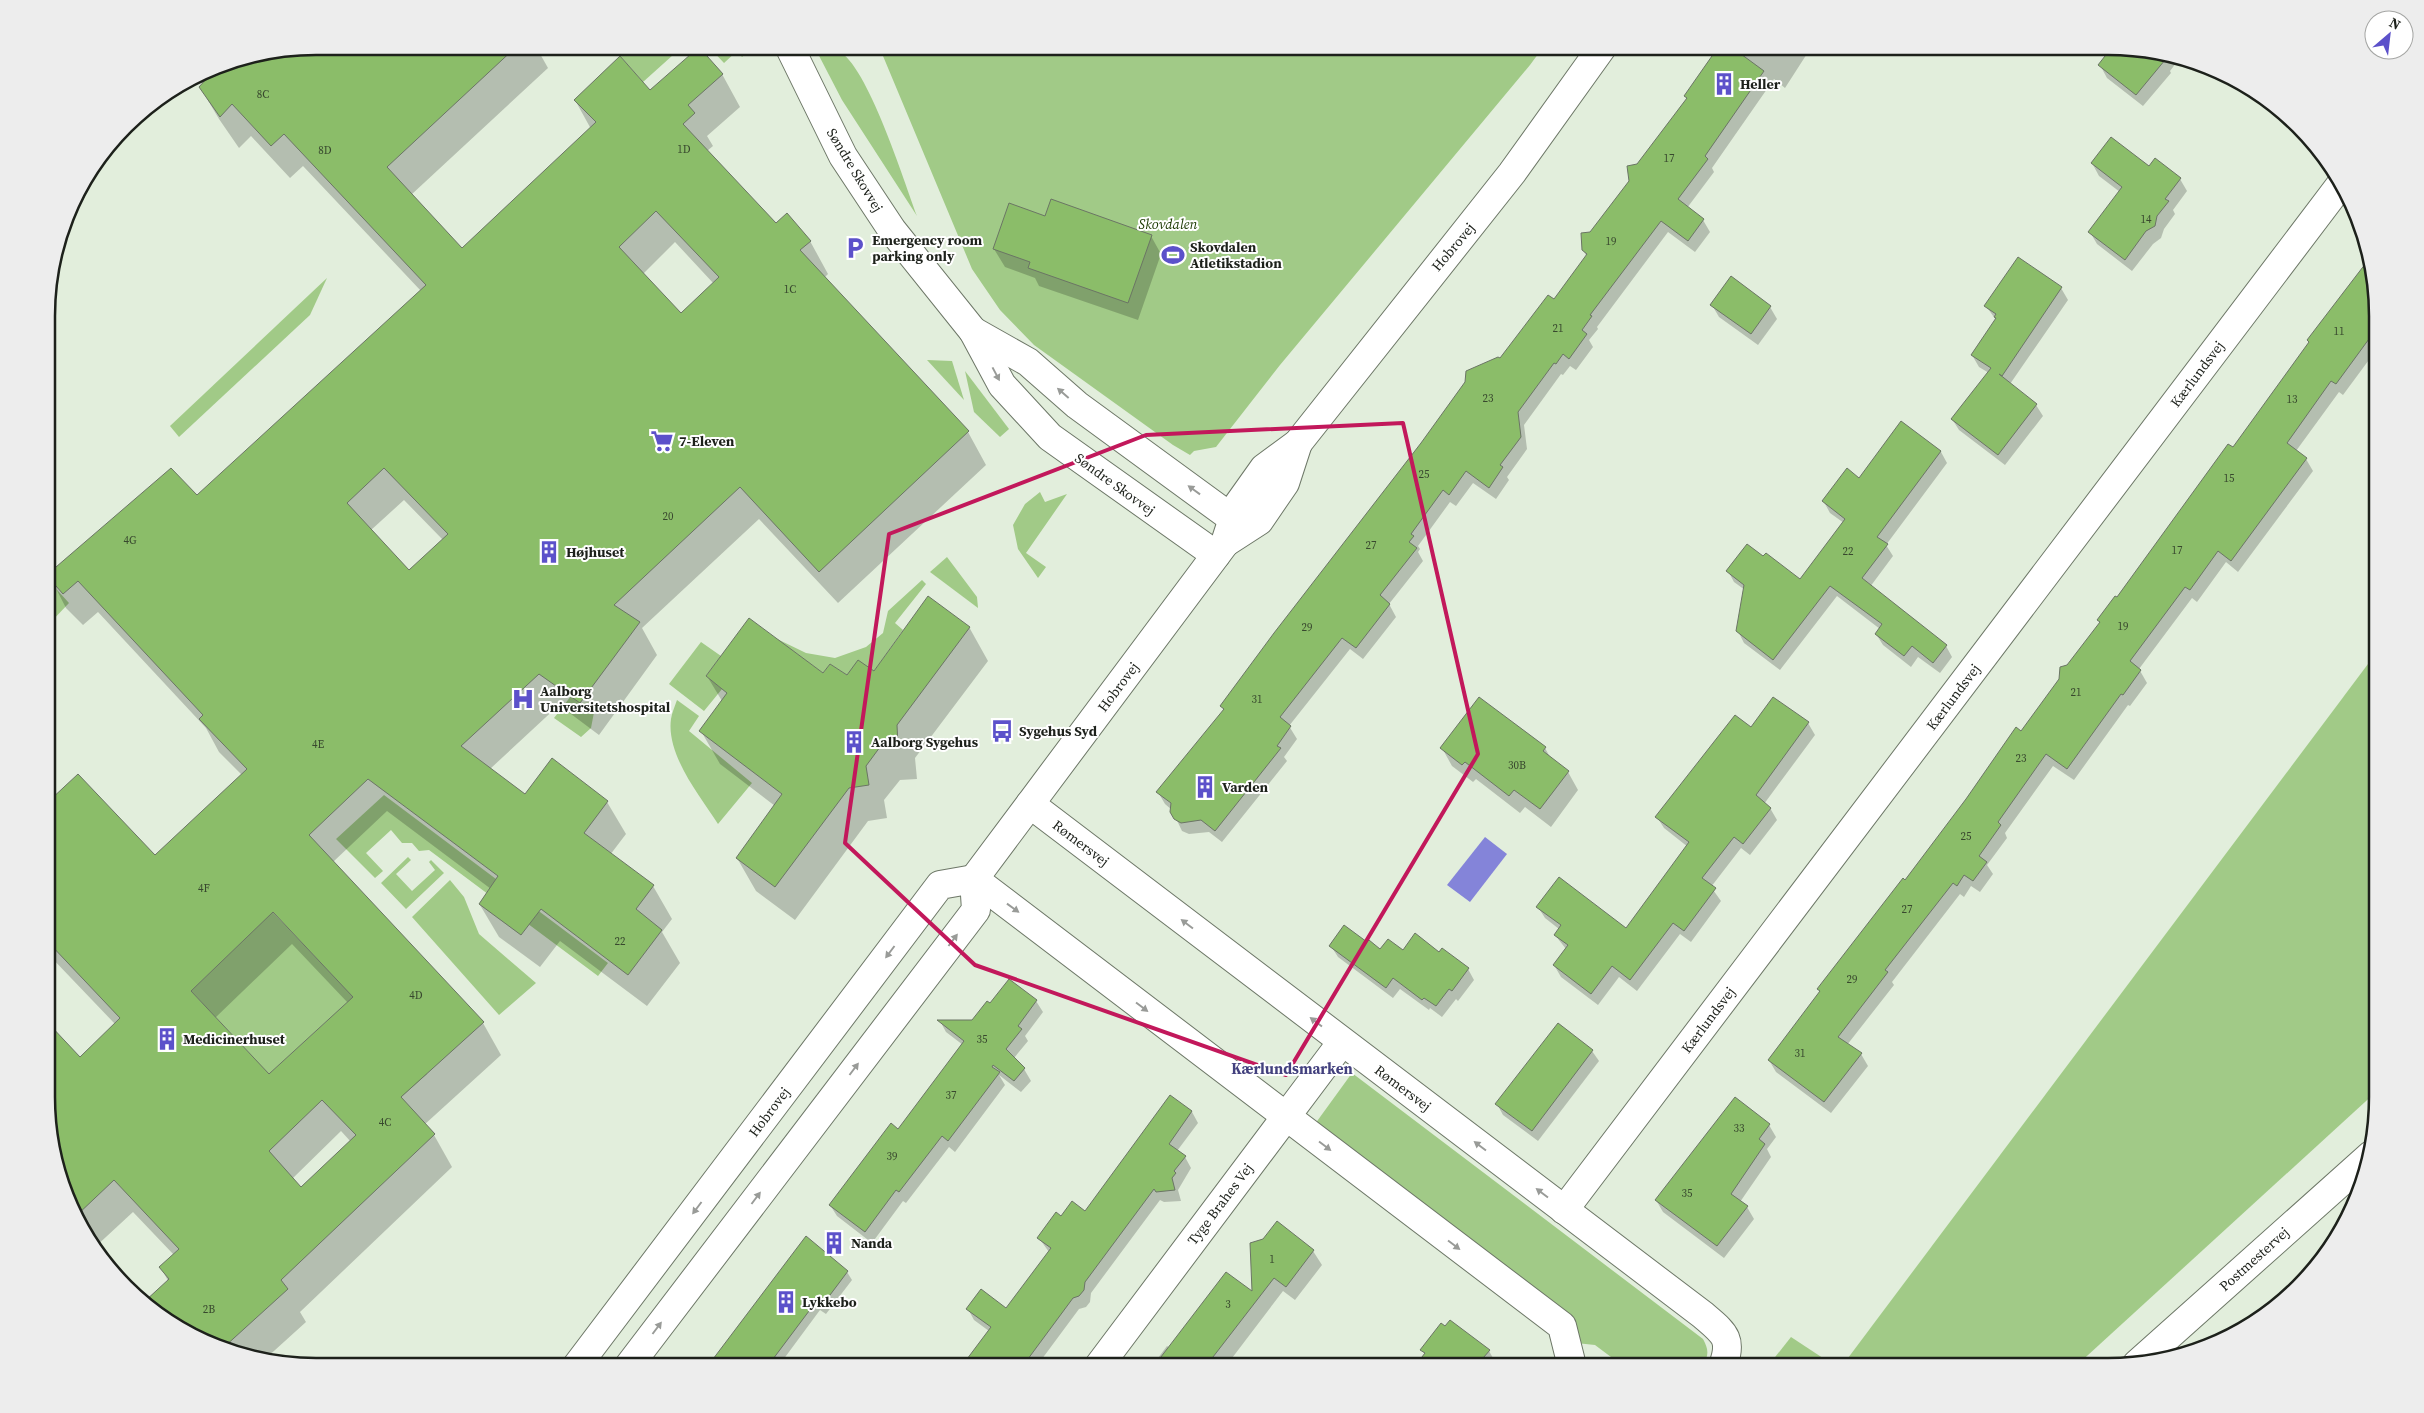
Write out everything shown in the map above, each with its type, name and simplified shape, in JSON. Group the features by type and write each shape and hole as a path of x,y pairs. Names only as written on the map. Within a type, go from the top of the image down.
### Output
{"street":[{"name":"Søndre Skovvej","path":"793,55 843,156 892,230 973,331 1002,385 1050,437 1224,539"},
{"name":"Hobrovej","path":"583,1358 940,885 974,879 1224,539 1259,521 1285,483 1298,443 1410,299 1502,186 1597,55"},
{"name":"Kærlundsvej","path":"1564,1210 2337,190"},
{"name":"Søndre Skovvej","path":"973,331 1028,362 1224,539"},
{"name":"Rømersvej","path":"1030,804 1704,1315 1722,1331 1729,1350 1726,1358"},
{"path":"974,879 1562,1326 1570,1358"},
{"path":"635,1358 976,910 974,879"},
{"name":"Tyge Brahes Vej","path":"1104,1358 1342,1042"},
{"name":"Postmestervej","path":"2147,1355 2360,1164"}],"highlighted area":[{"path":"1403,423 1478,754 1286,1075 975,965 845,843 889,534 1146,435"}],"green space":[{"path":"621,55 673,55 643,82"},
{"path":"716,55 733,55 724,63"},
{"path":"819,55 843,55 849,60 861,77 884,126 917,216 842,100"},
{"name":"Skovdalen","path":"1537,55 1280,365 1216,447 1194,451 1190,455 1173,445 1034,345 1000,310 972,269 883,56"},
{"path":"327,278 310,315 179,437 170,426"},
{"path":"927,360 952,361 964,400"},
{"path":"965,371 1009,429 1000,437 974,412"},
{"path":"1040,492 1045,502 1067,494 1026,553 1046,567 1038,578 1018,549 1013,525 1025,504"},
{"path":"947,557 977,597 978,608 930,572"},
{"path":"922,580 926,584 895,623 903,630 874,671 847,675 830,664 823,673 773,637 806,653 835,658 866,647 883,633 888,611"},
{"path":"55,588 69,603 55,618"},
{"path":"701,642 721,656 706,676 722,689 704,711 669,684"},
{"path":"2369,663 2369,1098 2085,1358 1848,1358"},
{"path":"571,696 580,703 596,702 591,728 581,737 554,718"},
{"path":"677,700 699,716 689,731 752,783 718,824 686,774 674,747 671,719"},
{"path":"384,795 608,963 598,976 429,850 419,851 412,843 402,843 391,830 366,853 383,871 375,878 336,839"},
{"path":"408,857 411,860 396,874 412,891 435,870 429,862 431,860 444,873 406,909 381,883"},
{"path":"236,874 427,1074 401,1097 328,1020 248,1094 249,1053 191,991 238,945 215,919"},
{"path":"450,880 464,897 479,934 536,983 499,1015 412,917"},
{"path":"1352,1073 1703,1339 1706,1346 1706,1358 1612,1358 1595,1345 1576,1343 1315,1124"},
{"path":"1791,1337 1823,1358 1774,1358"}],"shaded area":[{"path":"1485,837 1507,854 1470,902 1447,885"}],"building":[{"name":"Højhuset","path":"316,55 507,55 387,167 462,248 596,122 574,100 620,56 650,90 690,55 706,55 723,74 688,105 695,113 683,124 776,223 787,213 811,241 800,250 969,431 819,572 740,487 614,605 640,622 580,703 539,674 461,746 525,794 552,758 608,801 584,833 654,885 636,909 662,930 628,975 541,909 521,935 479,904 498,876 368,779 309,835 484,1022 401,1097 435,1134 281,1280 288,1289 229,1343 185,1323 149,1297 169,1279 159,1267 179,1249 114,1180 81,1211 69,1181 57,1131 55,1030 80,1057 120,1018 55,949 55,795 78,774 155,855 247,769 199,719 203,715 78,581 63,594 55,585 55,568 171,468 197,495 426,285 284,134 271,146 232,104 220,117 199,87 206,80 232,69 282,57","holes":["656,211 719,277 681,313 619,247","384,468 448,534 409,570 347,503","273,912 353,997 269,1074 191,991","322,1100 356,1135 301,1187 269,1151"]},
{"path":"1713,55 1742,55 1764,71 1705,156 1708,159 1678,199 1704,219 1688,241 1661,221 1590,315 1592,316 1582,330 1587,334 1569,359 1563,354 1556,364 1554,363 1518,412 1521,437 1500,465 1503,467 1489,488 1466,471 1449,495 1443,490 1411,534 1414,536 1409,542 1417,548 1380,595 1390,604 1356,648 1342,638 1280,717 1291,726 1277,746 1281,748 1215,831 1201,820 1181,823 1174,819 1170,812 1171,803 1156,792 1224,709 1220,706 1274,633 1421,443 1465,382 1466,371 1498,357 1500,358 1548,295 1554,299 1587,254 1582,250 1581,233 1590,232 1629,181 1627,166 1637,164 1687,98 1684,96"},
{"path":"2106,55 2142,57 2164,61 2136,95 2098,65"},
{"path":"2111,137 2149,166 2155,158 2181,178 2165,199 2169,201 2157,216 2155,226 2146,231 2125,260 2088,232 2122,187 2091,163"},
{"path":"1051,199 1152,235 1128,303 1028,268 1030,262 993,249 1009,203 1045,216"},
{"path":"2018,257 2062,287 2002,376 1999,374 2037,404 1998,455 1951,419 1991,368 1971,355 1996,318 1994,317 1996,314 1984,306"},
{"path":"2364,265 2367,282 2369,339 2336,384 2331,381 2287,443 2307,458 2231,561 2218,551 2190,590 2185,587 2130,661 2141,670 2123,695 2121,694 2067,769 2046,754 1998,822 2001,825 1979,856 1987,862 1973,881 1964,875 1957,886 1953,883 1885,970 1888,972 1838,1037 1862,1053 1824,1102 1768,1060 1820,991 1817,989 1903,878 1905,880 1966,799 2016,727 2021,731 2059,679 2060,667 2067,665 2100,622 2097,620 2115,596 2117,597 2228,444 2233,447 2309,342 2307,340"},
{"path":"1731,276 1771,306 1751,334 1710,305"},
{"path":"1901,421 1941,451 1877,537 1888,544 1862,578 1947,645 1933,663 1912,646 1904,656 1875,634 1882,624 1830,586 1773,660 1736,631 1744,585 1726,571 1747,544 1763,556 1766,553 1800,579 1845,519 1822,501 1847,468 1859,478"},
{"name":"Aalborg Sygehus","path":"928,596 970,627 897,725 898,746 880,747 866,766 869,785 849,788 775,887 736,858 782,794 699,731 727,693 706,676 749,618 823,673 830,664 847,675 858,660 874,671"},
{"path":"1479,697 1546,747 1543,751 1569,771 1540,809 1514,790 1509,796 1465,762 1462,765 1440,748"},
{"path":"1773,697 1809,722 1756,795 1771,808 1743,844 1734,837 1702,878 1716,888 1684,931 1673,923 1630,980 1612,966 1591,994 1553,965 1568,945 1554,935 1561,925 1536,907 1559,877 1626,928 1689,842 1655,817 1735,715 1751,727"},
{"path":"1344,925 1380,949 1388,939 1403,950 1415,933 1439,952 1442,948 1469,968 1452,991 1449,989 1436,1006 1424,998 1422,1000 1393,978 1386,988 1329,946"},
{"path":"1009,979 1037,1000 1018,1026 1022,1029 1006,1049 1025,1068 1014,1081 993,1065 992,1067 1000,1072 948,1141 942,1136 899,1192 896,1190 865,1232 829,1205 891,1123 898,1129 964,1041 937,1020 972,1020 987,1001 990,1003"},
{"path":"1558,1023 1593,1050 1532,1131 1495,1104"},
{"path":"1170,1095 1192,1111 1169,1144 1186,1156 1174,1171 1176,1173 1172,1178 1175,1190 1156,1192 1154,1189 1085,1282 1084,1290 1079,1296 1073,1298 1029,1358 968,1358 991,1327 966,1309 981,1289 1006,1308 1051,1248 1037,1238 1056,1212 1061,1216 1072,1201 1085,1211"},
{"path":"1735,1097 1770,1124 1759,1139 1765,1144 1731,1194 1748,1206 1717,1246 1655,1200"},
{"path":"1277,1221 1314,1250 1286,1287 1274,1278 1212,1358 1160,1358 1226,1272 1252,1291 1250,1243 1263,1239"},
{"path":"806,1236 848,1271 821,1307 815,1303 774,1358 714,1358"},
{"path":"1450,1320 1490,1350 1483,1358 1421,1358 1425,1353 1420,1350 1441,1323 1445,1326"}],"place":[{"name":"Heller","path":"1724,84"},
{"name":"Emergency room parking only","path":"855,248"},
{"name":"Skovdalen Atletikstadion","path":"1173,255"},
{"name":"7-Eleven","path":"662,441"},
{"name":"Højhuset","path":"549,552"},
{"name":"Aalborg Universitetshospital","path":"523,699"},
{"name":"Sygehus Syd","path":"1002,731"},
{"name":"Aalborg Sygehus","path":"854,742"},
{"name":"Varden","path":"1205,787"},
{"name":"Medicinerhuset","path":"167,1039"},
{"name":"Nanda","path":"834,1243"},
{"name":"Lykkebo","path":"786,1302"}],"district":[{"name":"Kærlundsmarken","path":"1292,1069"}]}
